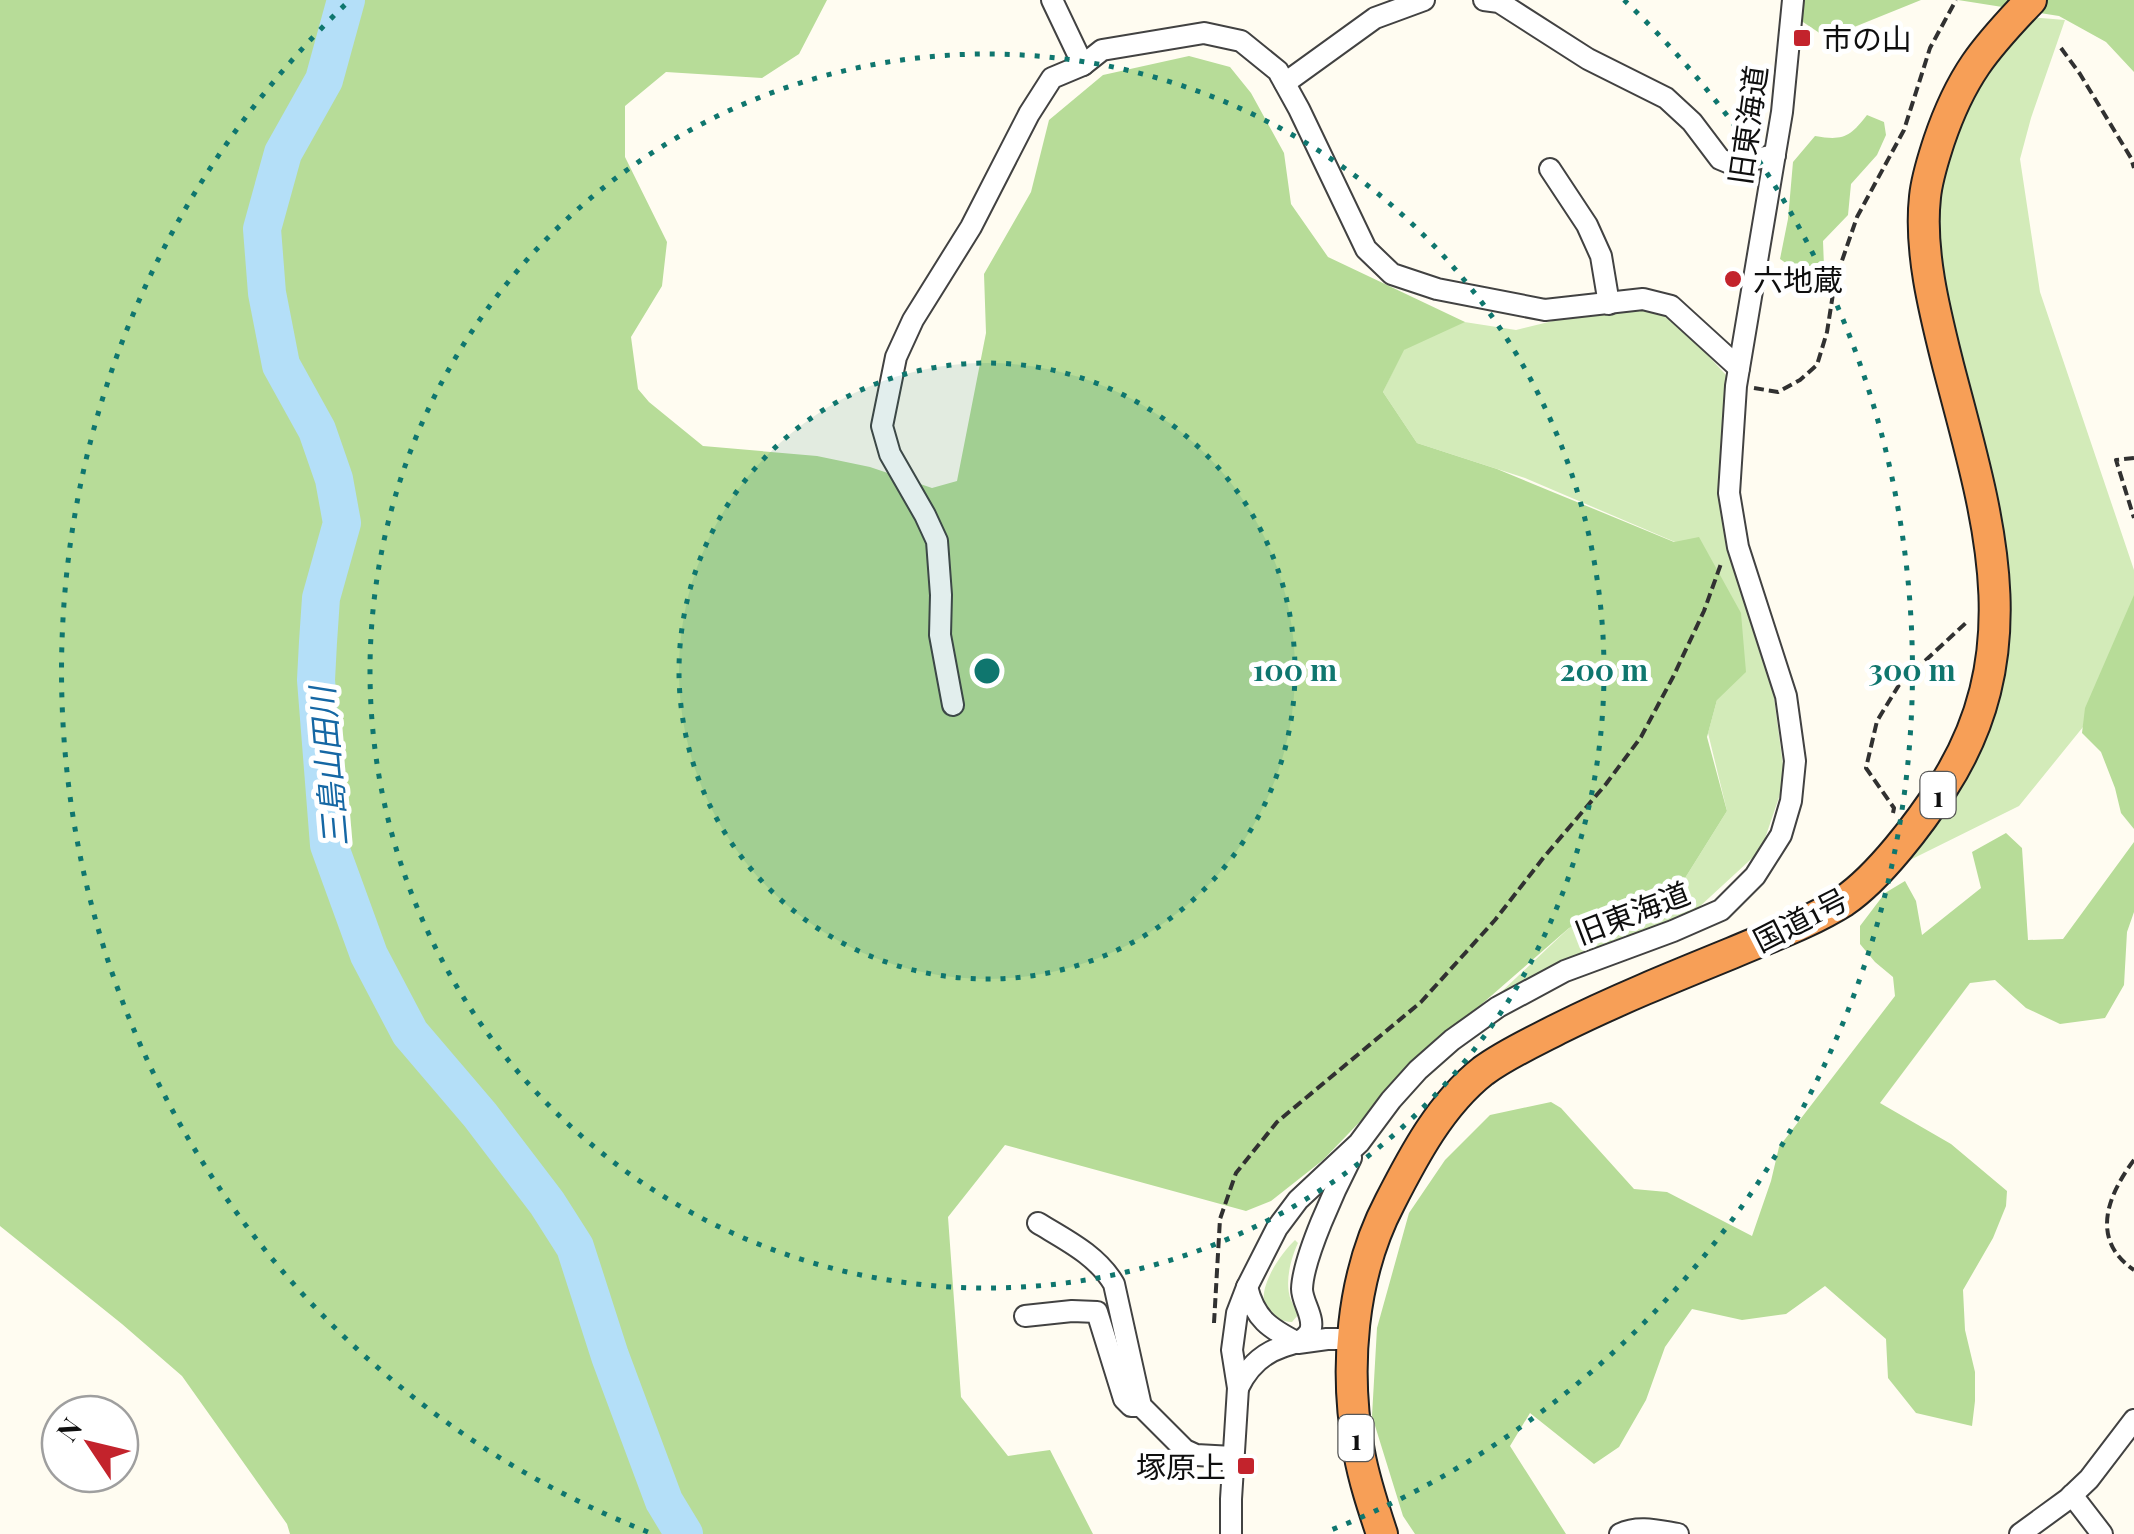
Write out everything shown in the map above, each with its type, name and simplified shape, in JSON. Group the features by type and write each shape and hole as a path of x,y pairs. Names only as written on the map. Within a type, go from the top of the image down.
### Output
{"highway":[{"name":"国道1号","path":"1382,1534 1360,1458 1340,1339 1382,1216 1416,1151 1454,1100 1483,1072 1515,1051 1604,1006 1799,925 1846,899 1886,863 1943,787 1965,748 1984,700 1992,662 1996,623 1993,564 1986,508 1935,314 1924,201 1929,170 1959,90 1989,44 2031,0"}],"street":[{"path":"1052,0 1082,65"},
{"path":"1285,83 1375,18 1424,0"},
{"path":"1484,0 1498,2 1588,59 1666,98 1692,122 1720,160 1732,164 1775,154"},
{"name":"旧東海道","path":"1231,1534 1238,1388 1232,1350 1237,1313 1276,1228 1298,1200 1359,1143 1418,1070 1452,1040 1498,1007 1565,970 1720,910 1755,876 1781,835 1791,801 1795,761 1786,696 1738,546 1729,494 1737,377 1782,112 1793,0"},
{"path":"953,705 940,635 937,541 890,454 882,426 896,358 913,320 971,227 1029,114 1052,78 1082,65 1102,50 1204,33 1241,42 1278,72 1366,249 1392,274 1437,289 1545,310 1644,299 1671,306 1737,377"},
{"path":"1550,169 1587,225 1601,256 1610,304"},
{"path":"1298,1342 1310,1331 1302,1290 1316,1238 1359,1143"},
{"path":"1276,1228 1289,1222 1305,1222 1312,1226 1316,1238"},
{"path":"1038,1223 1092,1258 1114,1284 1141,1406 1184,1450 1196,1455 1234,1457"},
{"path":"1247,1287 1253,1309 1261,1319 1298,1342"},
{"path":"1024,1316 1098,1312 1124,1399 1131,1406 1141,1406"},
{"path":"1311,1323 1340,1339"},
{"path":"1238,1388 1255,1362 1280,1347 1340,1339"},
{"path":"2020,1534 2072,1495 2098,1469 2134,1420"},
{"path":"2072,1495 2102,1534"},
{"path":"1620,1534 1644,1529 1678,1534"}],"path":[{"path":"1737,377 1778,392 1817,365 1828,332 1835,281 1857,218 1904,130 1930,48 1956,0"},
{"path":"2062,48 2134,168"},
{"path":"2134,458 2116,460 2134,518"},
{"path":"1215,1338 1220,1219 1236,1172 1277,1122 1422,1002 1606,784 1640,737 1673,678 1704,611 1720,562 1738,546"},
{"path":"1891,826 1894,808 1866,768 1878,721 1899,685 1966,625 1975,610"},
{"path":"2134,1160 2120,1178 2106,1220 2110,1246 2134,1270"}],"green space":[{"path":"0,0 827,0 799,54 762,78 666,72 625,106 625,157 667,242 662,286 631,337 638,389 703,446 817,456 870,467 932,488 957,481 986,333 984,274 1031,192 1049,120 1103,75 1189,56 1230,67 1251,93 1284,153 1291,204 1328,257 1465,322 1404,350 1383,392 1417,443 1497,469 1674,542 1699,537 1741,613 1746,672 1717,700 1707,737 1727,811 1677,891 1569,928 1429,1050 1323,1160 1271,1201 1246,1211 1005,1145 948,1217 961,1397 1008,1456 1050,1450 1093,1534 290,1534 287,1524 182,1376 0,1226"},
{"path":"1782,0 1921,0 1827,38 1782,8"},
{"path":"1958,0 2134,0 2134,72 2106,42 2059,16"},
{"path":"2016,16 2065,20 2020,159 2040,292 2134,570 2134,602 2083,727 2019,806 1910,860 1994,692 2002,640 2000,513 1968,415 1926,251 1947,118"},
{"path":"1867,115 1884,122 1886,135 1877,155 1851,184 1848,215 1823,241 1821,275 1793,268 1780,259 1793,162 1815,136 1845,136"},
{"path":"1643,299 1694,340 1736,386 1734,523 1765,630 1785,780 1761,850 1685,920 1481,1011 1569,928 1677,891 1727,811 1708,733 1717,700 1675,542 1525,478 1417,443 1383,392 1403,350 1458,321 1516,330"},
{"path":"2134,595 2134,829 2121,813 2101,752 2082,733 2085,708"},
{"path":"2006,833 2022,848 2028,940 2063,939 2134,842 2134,912 2127,932 2124,985 2105,1018 2060,1024 2026,1008 1995,980 1970,983 1880,1103 1951,1144 2007,1191 2006,1206 1993,1238 1963,1290 1965,1330 1975,1372 1972,1426 1916,1413 1888,1378 1886,1339 1825,1286 1786,1314 1742,1320 1692,1309 1665,1347 1646,1400 1619,1447 1594,1464 1530,1413 1510,1446 1566,1534 1415,1534 1403,1516 1372,1416 1377,1328 1409,1213 1445,1160 1490,1115 1551,1102 1561,1108 1634,1189 1667,1192 1752,1236 1779,1147 1895,996 1893,977 1860,944 1860,926 1885,893 1905,881 1916,901 1922,935 1981,888 1972,852"},
{"path":"1295,1240 1298,1243 1288,1286 1298,1315 1292,1322 1276,1318 1267,1310 1264,1299 1271,1273"}],"waterway":[{"name":"三島山田川","path":"346,0 324,80 283,153 262,229 267,293 281,365 317,430 334,479 342,523 321,598 316,680 329,845 369,955 410,1033 480,1115 575,1247 610,1356 664,1501 684,1534"}],"place":[{"name":"市の山","path":"1802,38"},
{"name":"六地蔵","path":"1733,279"},
{"name":"塚原上","path":"1246,1466"}]}
